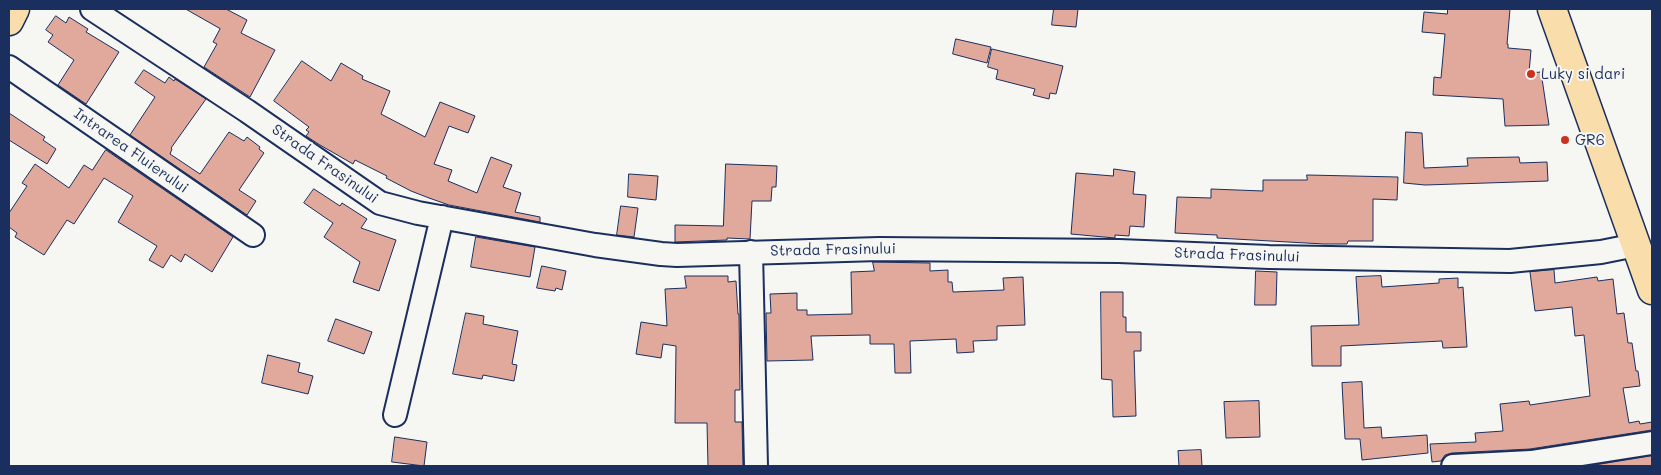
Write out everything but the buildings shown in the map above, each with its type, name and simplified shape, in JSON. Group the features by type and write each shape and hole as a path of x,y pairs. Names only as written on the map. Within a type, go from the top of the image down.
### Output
{"main road":[{"path":"9,21 15,9"},
{"path":"1552,9 1652,290"}],"street":[{"name":"Strada Frasinului","path":"92,9 247,111 373,200 391,207 595,245 660,254 879,249 1119,251 1269,257 1501,261 1601,252 1636,245"},
{"name":"Intrarea Fluierului","path":"9,67 253,235"},
{"path":"396,415 442,217"},
{"path":"751,252 756,466"},
{"path":"1453,466 1531,462 1652,444"}],"place":[{"name":"Luky si dari","path":"1531,74"},
{"name":"GR6","path":"1565,140"}]}
